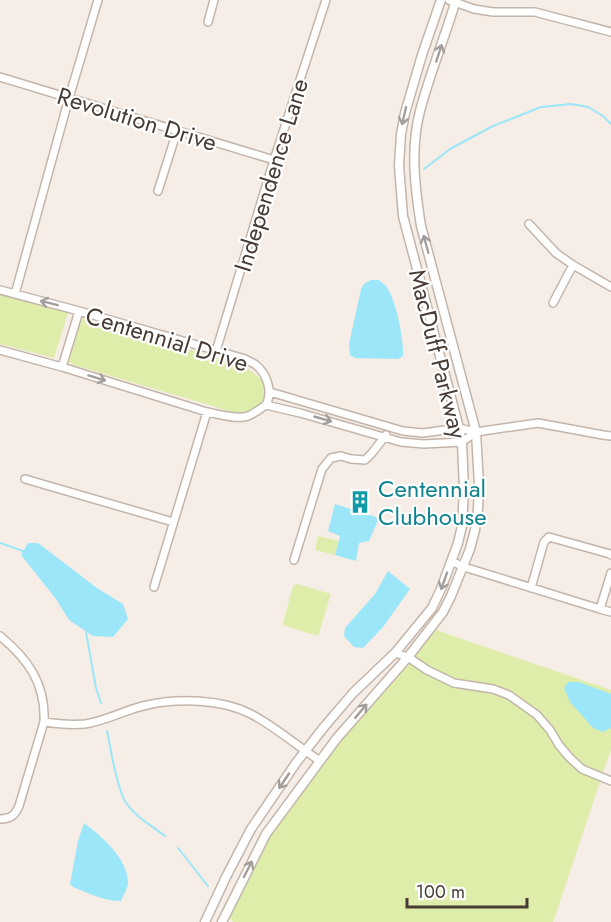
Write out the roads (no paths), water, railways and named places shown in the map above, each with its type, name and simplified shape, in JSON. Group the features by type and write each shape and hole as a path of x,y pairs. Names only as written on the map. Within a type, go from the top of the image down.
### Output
{"street":[{"path":"15,294 98,0"},
{"path":"208,22 214,0"},
{"name":"Independence Lane","path":"216,351 326,0"},
{"name":"MacDuff Parkway","path":"205,922 251,829 306,751 353,693 396,652 432,608 458,543 464,506 462,442 403,216 399,166 405,113 441,0"},
{"path":"453,1 474,9 493,12 535,12 611,32"},
{"name":"MacDuff Parkway","path":"222,922 266,834 320,761 443,612 464,567 475,530 479,485 476,432 421,226 414,165 420,112 453,1"},
{"name":"Revolution Drive","path":"0,77 274,160"},
{"path":"158,191 177,131"},
{"path":"529,224 556,253 611,286"},
{"path":"553,303 573,265"},
{"name":"Centennial Drive","path":"0,290 255,363 266,378 270,392 403,431 423,433 459,428"},
{"path":"62,367 79,311"},
{"name":"Centennial Drive","path":"0,350 207,412 242,417 249,416 266,405 284,408 401,442 424,444 462,442"},
{"path":"266,405 270,392"},
{"path":"154,587 207,412"},
{"path":"459,428 476,432 538,423 611,436"},
{"path":"294,560 322,469 331,458 340,456 365,460 385,437 389,427"},
{"path":"462,442 476,432"},
{"path":"25,479 173,522"},
{"path":"531,588 544,542 549,537 611,555"},
{"path":"451,561 611,612"},
{"path":"600,609 611,573"},
{"path":"0,636 20,653 35,677 45,709 44,722 19,806 15,814 8,819 0,819"},
{"path":"396,652 448,681 493,689 509,695 537,715 564,751 582,769 611,781"},
{"path":"44,722 86,724 148,705 179,700 202,702 227,706 249,713 270,725 320,761"}],"water":[{"path":"371,280 379,280 385,285 393,300 399,320 403,349 403,356 398,359 355,358 350,355 349,344 361,289"},
{"path":"335,504 379,518 369,541 359,543 356,561 335,555 340,536 328,531"},
{"path":"28,543 38,543 97,588 123,604 128,619 113,637 93,636 69,620 56,599 21,555"},
{"path":"388,571 410,589 383,627 363,648 354,647 344,636 345,628 375,594"},
{"path":"568,682 579,682 611,694 611,728 603,732 593,728 570,702 564,688"},
{"path":"84,823 112,848 124,865 128,883 121,901 96,896 70,884 78,841"}],"waterway":[{"path":"424,169 450,149 493,126 541,107 571,104 588,107 611,124"},
{"path":"0,543 26,552"},
{"path":"86,632 101,703"},
{"path":"107,731 116,777 125,801 138,816 165,836"},
{"path":"178,848 208,886"}],"place":[{"name":"Centennial Clubhouse","path":"360,502"}]}
